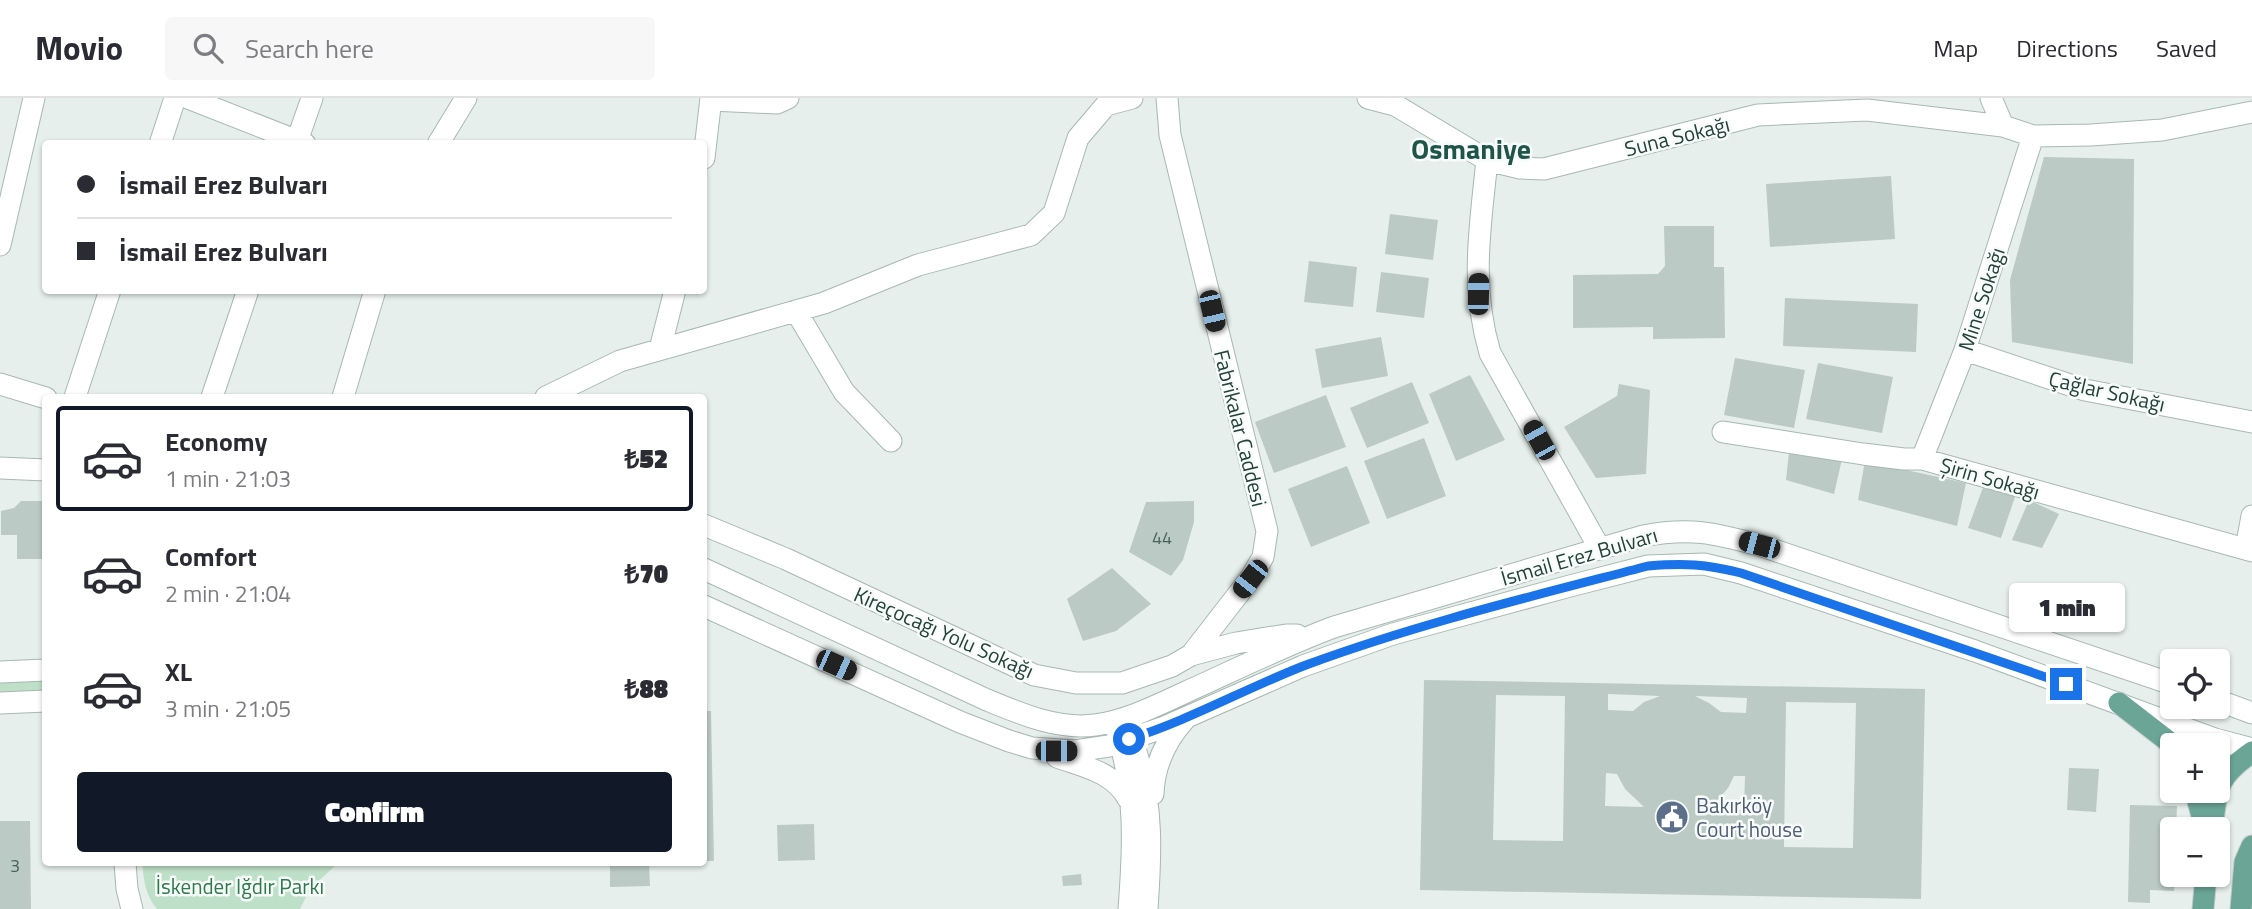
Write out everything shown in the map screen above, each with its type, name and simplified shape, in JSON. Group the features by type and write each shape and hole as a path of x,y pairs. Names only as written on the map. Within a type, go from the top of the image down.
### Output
{"main road":[{"path":"2119,703 2160,735"},
{"path":"2213,817 2221,781 2231,766 2252,750"},
{"path":"2241,899 2245,862 2252,846"}],"street":[{"path":"0,246 34,98"},
{"path":"161,140 175,98"},
{"path":"188,98 292,140"},
{"path":"300,140 312,98"},
{"path":"440,140 466,98"},
{"path":"706,140 711,99 777,103 788,98"},
{"path":"552,394 620,361 824,303 918,265 1031,235 1054,213 1078,138 1106,105 1132,98"},
{"name":"Fabrikalar Caddesi","path":"1167,98 1170,135 1267,531 1263,557 1250,579 1191,655"},
{"name":"Suna Sokağı","path":"1368,98 1395,105 1487,160 1520,168 1544,169 1758,116 1867,110 2003,126 2033,136 2162,130 2252,112"},
{"path":"1991,98 2003,126"},
{"name":"Mine Sokağı","path":"1922,458 1965,350 2033,136"},
{"path":"1487,160 1479,243 1478,294 1481,323 1490,353 1600,549"},
{"path":"76,394 109,294"},
{"path":"213,394 247,294"},
{"path":"343,394 374,294"},
{"path":"660,349 674,294"},
{"path":"796,311 844,392 891,441"},
{"name":"Çağlar Sokağı","path":"1965,350 2085,390 2252,422"},
{"path":"0,384 42,397"},
{"name":"Şirin Sokağı","path":"1723,432 1890,457 1922,458 2249,550"},
{"path":"0,468 42,470"},
{"path":"2249,550 2252,516"},
{"name":"Kireçocağı Yolu Sokağı","path":"707,526 786,559 1034,675 1076,683 1122,683 1172,666 1191,655"},
{"name":"İsmail Erez Bulvarı","path":"707,570 839,634 1023,715 1057,724 1095,725 1114,720 1171,699 1310,636 1665,531 1708,531 1845,572 2160,680"},
{"name":"İsmail Erez Bulvarı","path":"707,607 960,722 1032,748 1075,751 1121,742 1186,718 1303,666 1394,634 1648,566 1704,564 1741,573 1975,651 2252,750"},
{"path":"1191,655 1259,638 1310,636"},
{"path":"0,672 42,670"},
{"path":"0,703 42,701"},
{"path":"2230,705 2252,713"},
{"path":"1147,909 1153,786 1157,765 1174,731 1186,718"},
{"path":"1114,720 1121,742 1133,809 1134,843 1129,909"},
{"path":"1121,742 1136,752 1143,773 1151,824"},
{"path":"1032,748 1103,773 1116,783 1133,809"},
{"path":"125,866 132,909"}],"green space":[{"path":"42,681 42,692 0,693 0,682"},
{"name":"İskender Iğdır Parkı","path":"142,866 335,866 310,889 300,909 157,909 144,881"}],"building":[{"path":"2044,157 2134,159 2133,364 2012,342 2010,280"},
{"path":"1891,176 1895,239 1770,247 1766,184"},
{"path":"1390,214 1438,220 1433,260 1385,254"},
{"path":"1664,226 1714,226 1714,267 1724,267 1725,338 1653,339 1653,327 1573,328 1573,275 1658,274 1665,266"},
{"path":"1309,261 1357,267 1353,307 1304,302"},
{"path":"1381,272 1429,278 1424,318 1376,312"},
{"path":"1785,298 1918,304 1916,352 1783,346"},
{"path":"1381,337 1388,376 1322,388 1315,349"},
{"path":"1735,358 1805,370 1794,428 1724,415"},
{"path":"1818,363 1893,377 1882,433 1806,419"},
{"path":"1470,375 1505,440 1456,461 1429,394"},
{"path":"1412,382 1429,423 1367,448 1350,408"},
{"path":"1619,384 1650,390 1646,474 1596,478 1564,427 1617,396"},
{"path":"1326,395 1346,447 1274,473 1255,422"},
{"path":"1424,438 1446,496 1387,519 1364,461"},
{"path":"1789,452 1842,459 1834,494 1786,480"},
{"path":"1865,461 1966,483 1957,526 1858,500"},
{"path":"1347,466 1370,523 1311,547 1288,489"},
{"path":"1985,482 2016,494 2001,538 1968,528"},
{"path":"2029,500 2059,514 2042,548 2012,540"},
{"path":"21,501 42,501 42,559 17,559 17,535 1,535 1,511 14,508"},
{"path":"1194,501 1194,522 1183,560 1171,576 1129,552 1146,502"},
{"path":"1112,568 1151,604 1116,631 1083,641 1067,599"},
{"path":"1424,680 1925,689 1921,899 1420,890","holes":["1608,694 1660,696 1644,702 1633,711 1608,710","1496,695 1565,696 1563,841 1493,840","1695,696 1747,698 1746,713 1721,712 1709,703","1786,702 1856,703 1853,848 1784,847","1606,773 1617,774 1625,789 1644,807 1605,806","1734,776 1745,776 1744,810 1705,809 1716,802"]},
{"path":"707,711 711,711 714,861 707,861"},
{"path":"2069,768 2099,769 2096,812 2067,810"},
{"path":"2130,805 2177,806 2177,817 2160,817 2160,887 2174,887 2174,891 2150,890 2150,903 2128,902"},
{"path":"0,821 30,821 31,909 0,909"},
{"path":"814,824 815,860 778,861 777,825"},
{"path":"610,866 649,866 650,886 610,887"},
{"path":"1081,874 1082,885 1063,886 1062,876"}],"place":[{"name":"Bakırköy Court house","path":"1672,817"}],"district":[{"name":"Osmaniye","path":"1471,148"}],"route":[{"path":"1129,739 1186,718 1303,666 1394,634 1648,566 1676,564 1704,564 1741,573 2066,684"}]}
